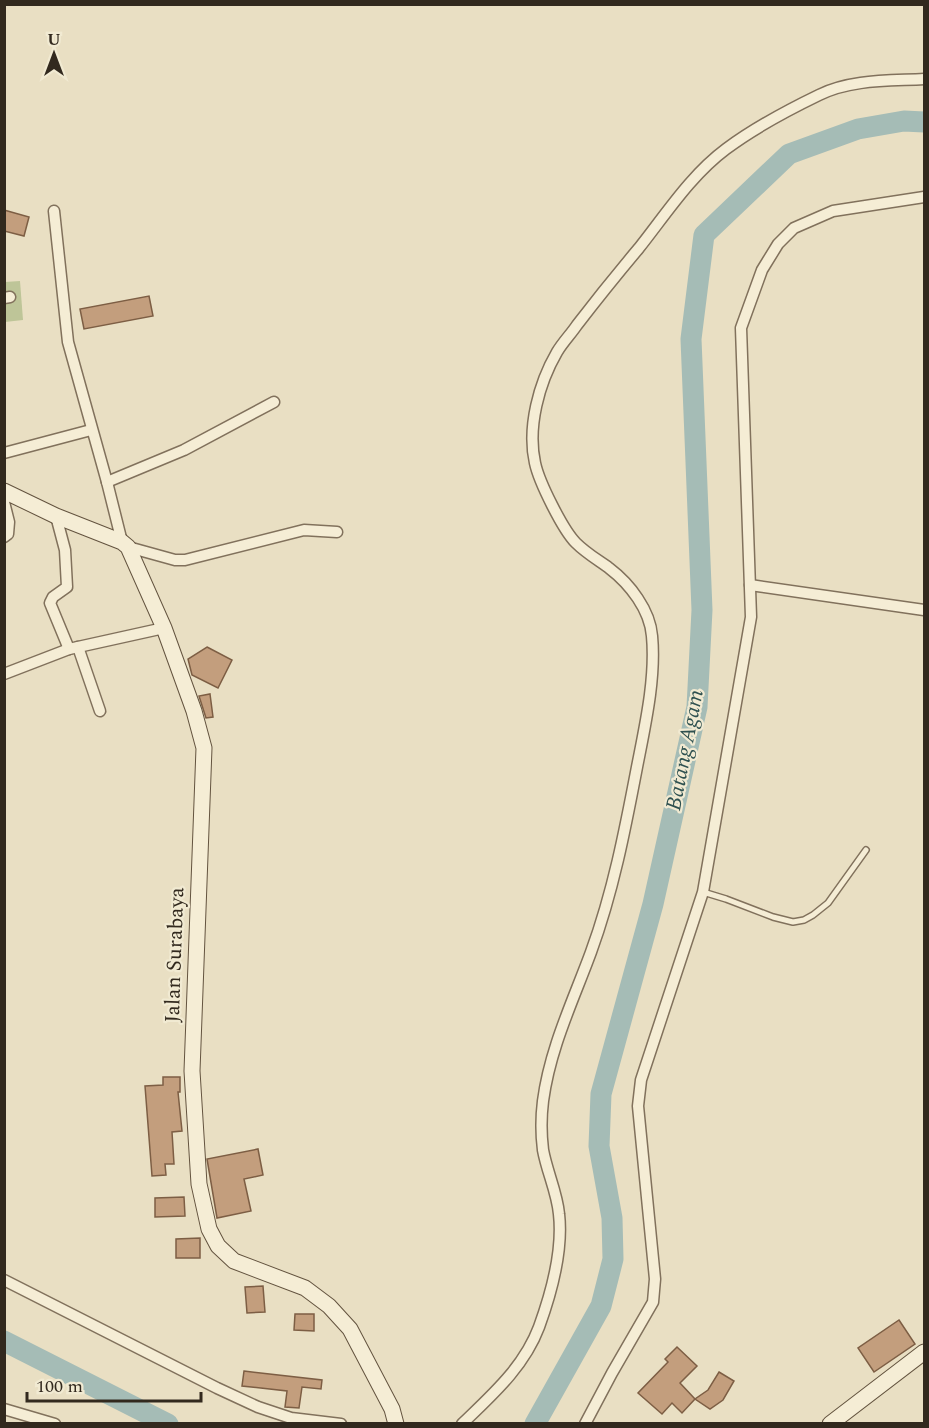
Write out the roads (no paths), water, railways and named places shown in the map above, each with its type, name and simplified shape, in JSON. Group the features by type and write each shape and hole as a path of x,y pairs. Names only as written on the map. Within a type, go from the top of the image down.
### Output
{"street":[{"path":"462,1424 500,1388 527,1352 538,1328 558,1256 559,1213 541,1132 548,1071 563,1022 604,913 621,852 648,709 652,661 653,639 650,624 642,606 626,582 571,538 540,477 535,464 533,445 534,419 542,385 557,352 588,311 693,180 725,150 820,94 839,87 924,79"},
{"path":"585,1424 653,1302 655,1279 640,1139 641,1080 703,892 751,617 741,328 762,270 778,244 794,228 833,212 924,197"},
{"path":"54,211 68,342 125,545"},
{"path":"108,482 184,450 274,402"},
{"path":"4,453 92,430"},
{"path":"4,491 125,545 175,560 186,560 304,530 337,532"},
{"path":"4,502 9,522 8,534 4,537"},
{"path":"56,516 65,550 67,587 52,597 50,603 74,648 100,711"},
{"name":"Jalan Surabaya","path":"125,545 164,628 194,711 204,748 192,1071 199,1184 209,1229 218,1246 234,1261 305,1288 329,1306 350,1329 392,1409 396,1424"},
{"path":"750,585 924,610"},
{"path":"4,674 74,648 164,628"},
{"path":"4,1280 258,1407 291,1418 341,1424"},
{"path":"830,1424 924,1352"},
{"path":"4,1409 55,1424"}],"lane":[{"path":"703,892 773,917 793,922 804,920 828,903 866,850"}],"waterway":[{"name":"Batang Agam","path":"535,1424 601,1306 613,1259 612,1218 599,1146 601,1094 653,904 697,707 702,610 691,339 704,235 789,154 858,129 904,121 924,122"},
{"name":"Batang Agam","path":"4,1341 168,1424"}]}
